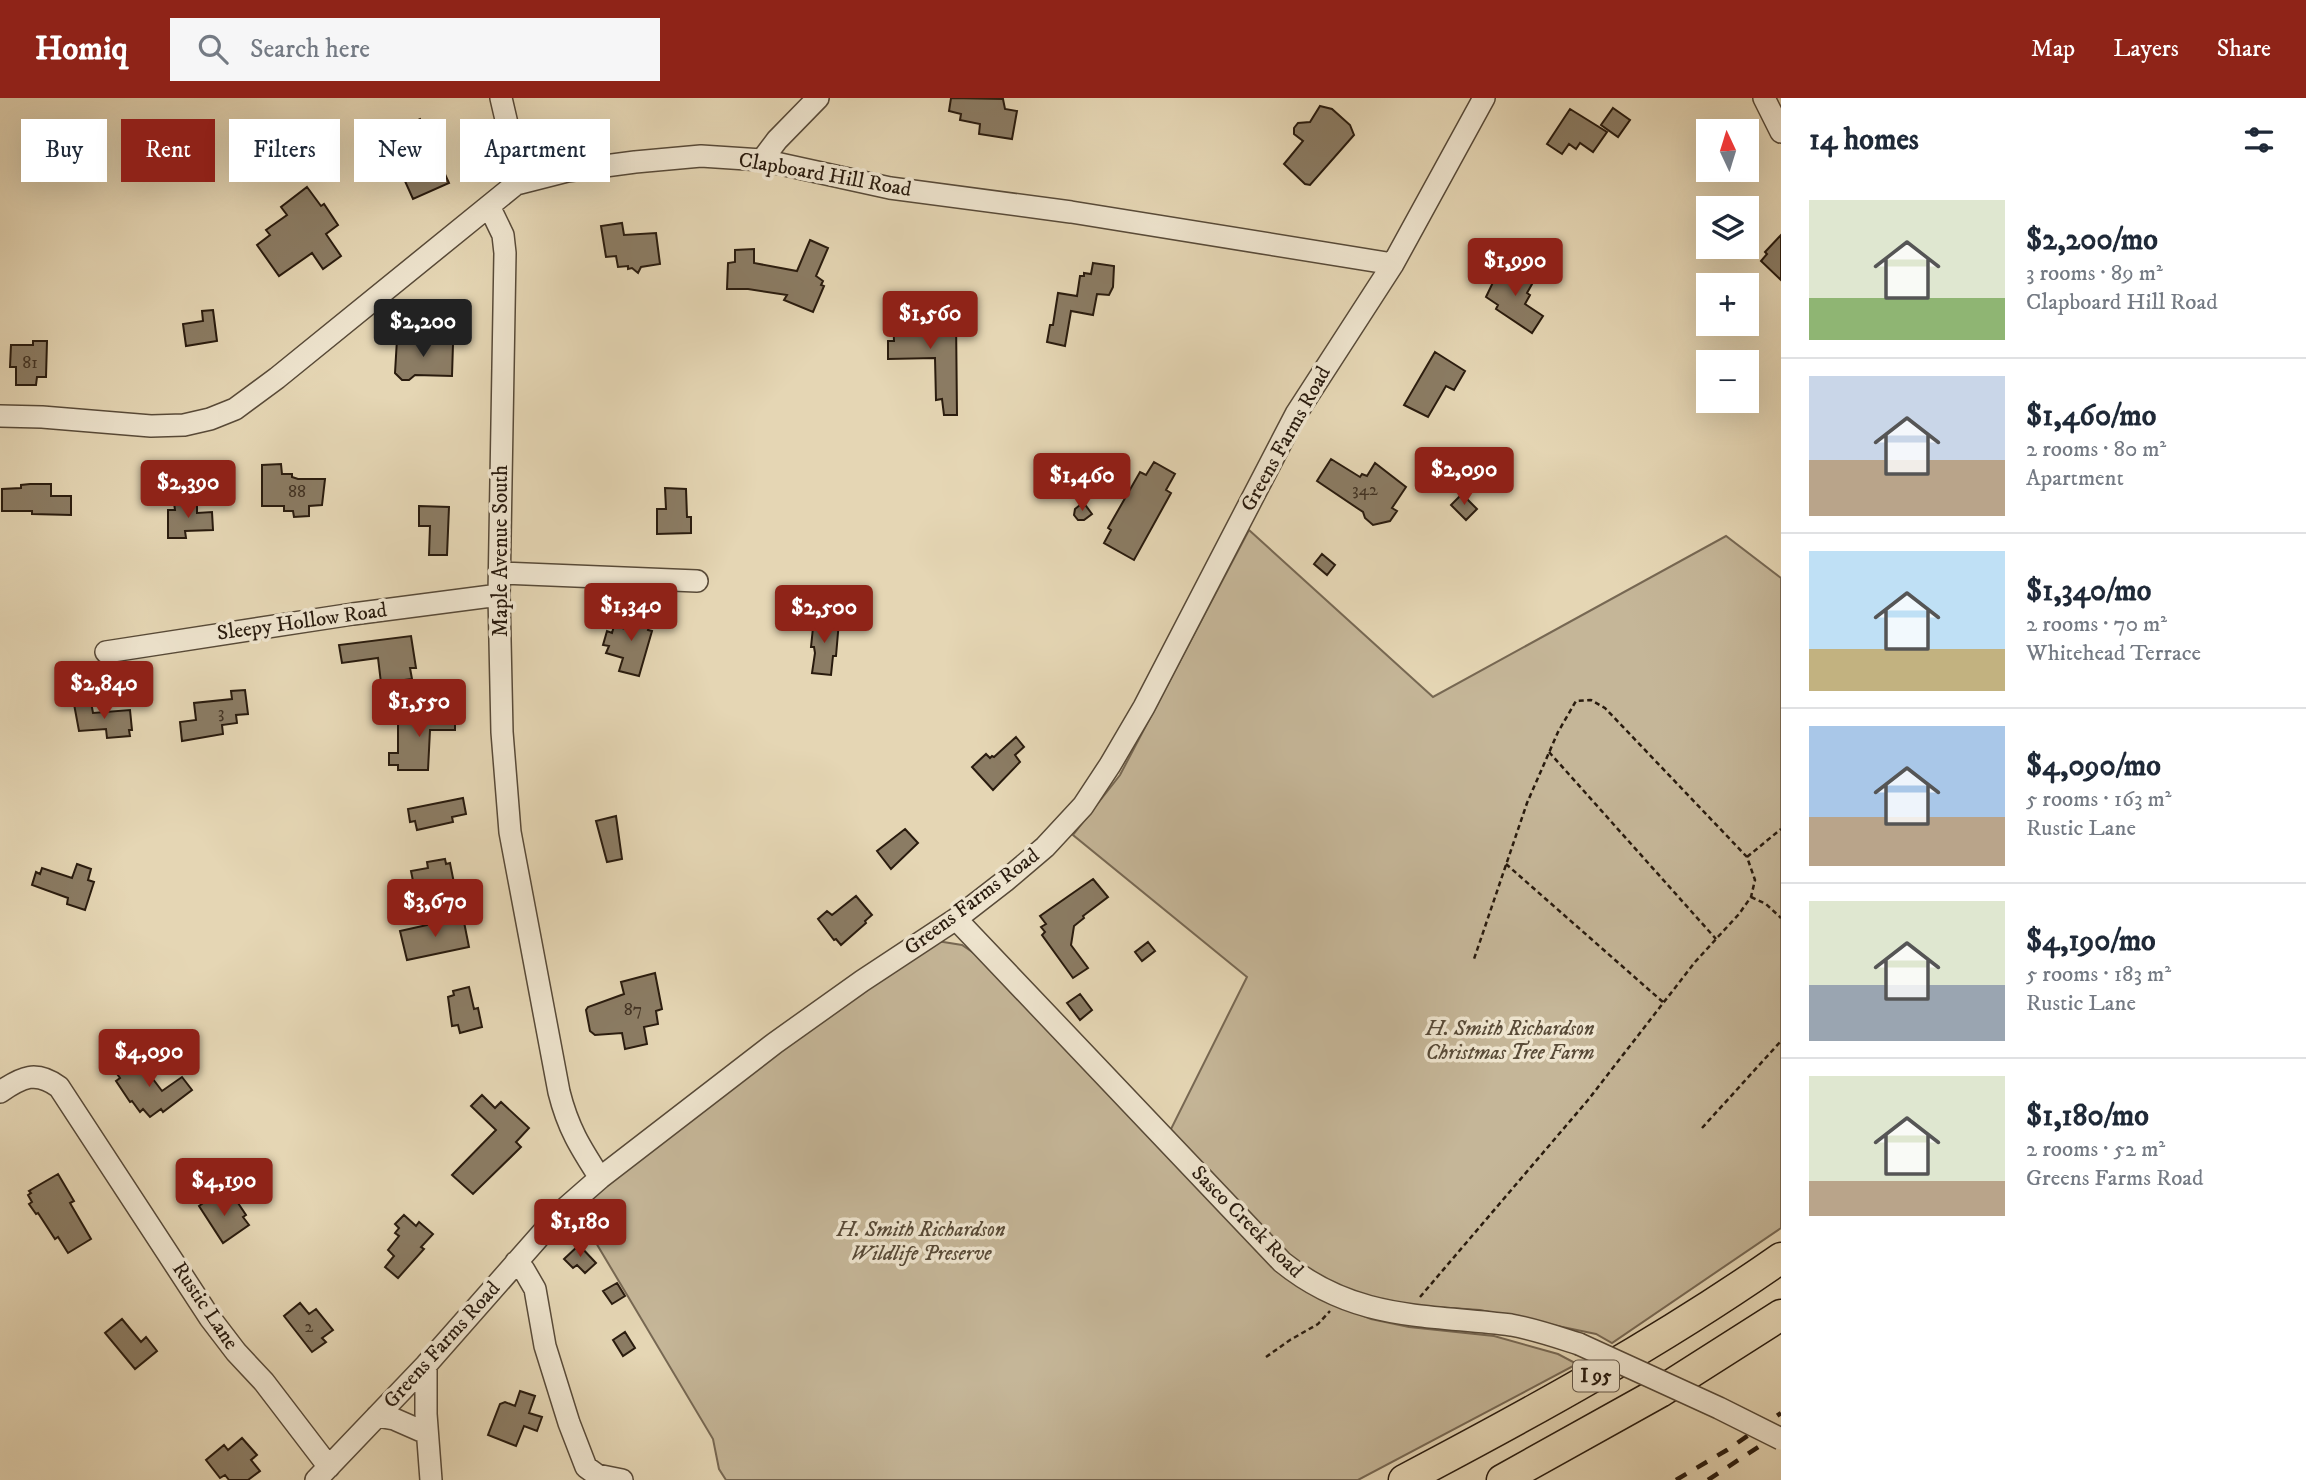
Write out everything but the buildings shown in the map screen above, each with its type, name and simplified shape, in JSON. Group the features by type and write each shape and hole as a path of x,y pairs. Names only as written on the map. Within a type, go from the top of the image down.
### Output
{"highway":[{"name":"I 95","path":"1404,1480 1585,1383 1680,1325 1781,1258"},
{"name":"I 95","path":"1502,1480 1660,1392 1781,1315"}],"street":[{"path":"500,98 506,119"},
{"path":"762,160 777,140 818,98"},
{"name":"Greens Farms Road","path":"322,1474 426,1365 560,1213 600,1178 775,1043 956,919 1045,847 1083,806 1143,707 1296,414 1394,264 1484,98"},
{"path":"1764,98 1781,132"},
{"name":"Clapboard Hill Road","path":"610,166 701,156 762,160 890,188 1071,212 1394,264"},
{"name":"Clapboard Hill Road","path":"0,416 151,426 184,425 235,409 516,184 524,182"},
{"name":"Maple Avenue South","path":"489,206 503,235 505,253 499,595 505,775 510,832 547,1036 566,1119 575,1140 600,1178"},
{"path":"500,573 698,581"},
{"name":"Sleepy Hollow Road","path":"106,652 353,614 499,595"},
{"name":"Sasco Creek Road","path":"956,919 1282,1262 1302,1278 1320,1289 1381,1311 1514,1326 1579,1344 1781,1439"},
{"name":"Rustic Lane","path":"0,1092 14,1082 39,1076 59,1087 210,1318 264,1382 322,1474"},
{"path":"516,1262 535,1289 545,1346 586,1467 597,1475 621,1480"},
{"path":"426,1365 426,1433 430,1480"},
{"path":"377,1416 394,1419 426,1433"}],"path":[{"path":"1404,1315 1588,1100 1751,897 1755,880 1747,857 1605,708 1591,700 1576,701 1569,709 1527,803 1474,962"},
{"path":"1549,752 1716,939"},
{"path":"1747,857 1781,829"},
{"path":"1506,864 1664,1003"},
{"path":"1751,897 1766,904 1781,918"},
{"path":"1702,1128 1781,1041"},
{"path":"1266,1357 1326,1317 1336,1295"}],"green space":[{"name":"H. Smith Richardson Christmas Tree Farm","path":"1249,530 1433,697 1726,536 1781,578 1781,1228 1612,1343 1596,1334 1480,1310 1391,1304 1363,1298 1299,1268 1170,1131 1247,977 1073,835 1120,775"},
{"name":"H. Smith Richardson Wildlife Preserve","path":"937,941 962,945 981,958 1261,1251 1317,1297 1371,1319 1409,1327 1494,1336 1558,1354 1577,1364 1358,1480 726,1480 719,1469 713,1439 577,1211 778,1051"}],"railway":[{"path":"1676,1480 1727,1450 1781,1413"},
{"path":"1708,1480 1781,1432"}]}
